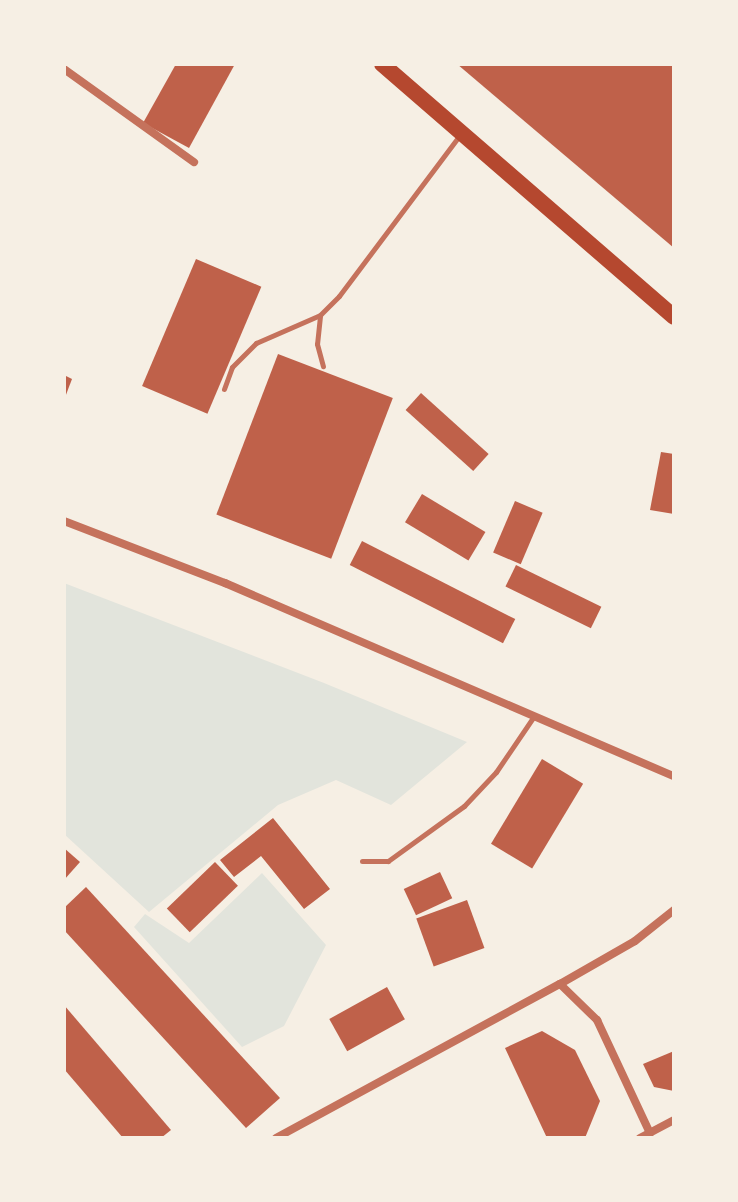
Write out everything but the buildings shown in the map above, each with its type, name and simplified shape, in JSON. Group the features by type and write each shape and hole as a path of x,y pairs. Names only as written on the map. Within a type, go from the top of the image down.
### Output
{"main road":[{"path":"382,64 674,317"}],"street":[{"path":"64,69 194,162"},
{"path":"64,521 535,715 674,776"},
{"path":"276,1138 560,984 635,941 674,910"},
{"path":"560,984 597,1020 650,1133"},
{"path":"640,1138 674,1120"}],"lane":[{"path":"224,389 232,367 256,343 320,315 462,132"},
{"path":"320,315 317,344 323,366"},
{"path":"362,861 388,861 464,806 496,772 535,715"}],"shaded area":[{"path":"64,583 324,683 467,742 391,805 336,780 278,805 149,912 64,834"},
{"path":"262,873 326,945 284,1026 242,1047 134,927 145,914 189,943"}]}
